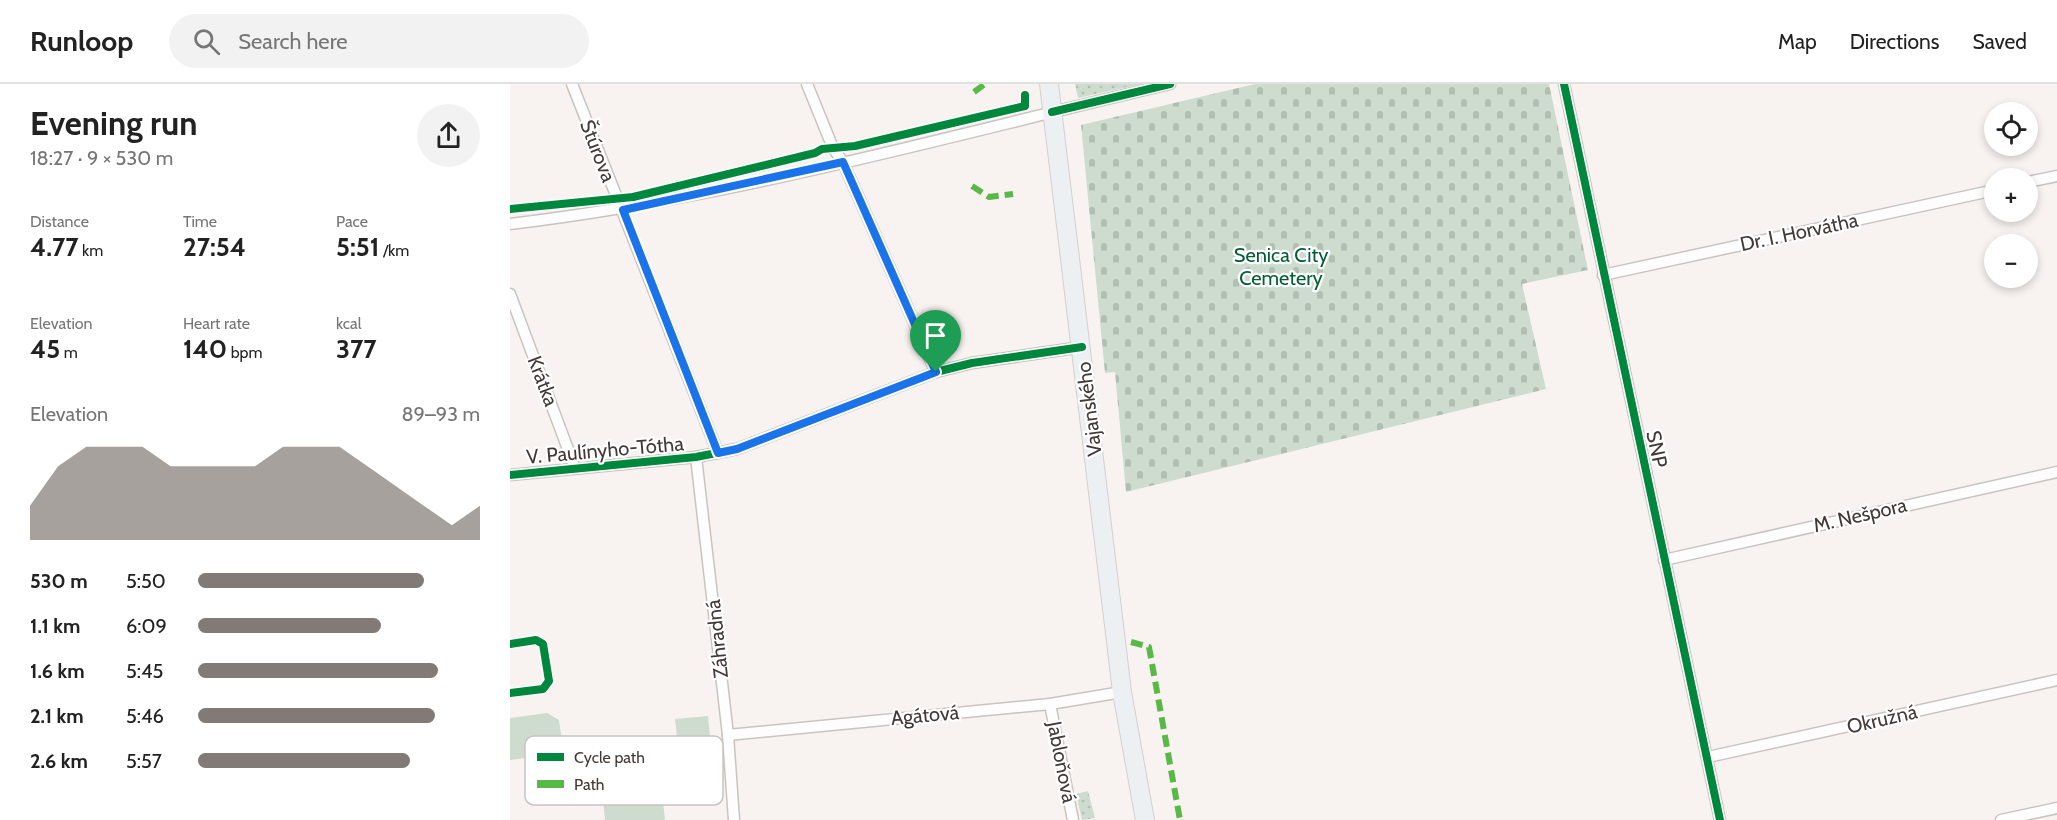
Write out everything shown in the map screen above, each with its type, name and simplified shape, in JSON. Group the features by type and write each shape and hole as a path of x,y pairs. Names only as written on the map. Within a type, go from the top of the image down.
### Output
{"main road":[{"name":"Vajanského","path":"1049,84 1122,692 1145,820"}],"street":[{"name":"Štúrova","path":"572,84 718,453"},
{"path":"807,84 832,148 843,162 936,372"},
{"path":"510,224 623,210 843,162 1170,84"},
{"name":"SNP","path":"1564,84 1720,820"},
{"path":"2038,180 2057,176"},
{"name":"Dr. I. Horvátha","path":"1603,275 1984,191"},
{"name":"Krátka","path":"510,294 576,468"},
{"name":"V. Paulínyho-Tótha","path":"510,475 696,458 737,449 936,372 972,363 1082,347"},
{"name":"Záhradná","path":"696,458 728,735 734,820"},
{"name":"M. Nešpora","path":"1664,560 2057,472"},
{"name":"Okružná","path":"1708,758 2057,680"},
{"name":"Agátová","path":"728,735 1050,704 1122,692"},
{"name":"Jabloňová","path":"1050,704 1073,820"},
{"path":"2001,820 2057,808"}],"green space":[{"path":"1075,84 1141,84 1078,98"},
{"name":"Senica City Cemetery","path":"1255,84 1549,84 1588,270 1522,284 1546,389 1126,492 1115,372 1105,373 1081,125"},
{"path":"547,713 559,720 561,736 525,736 525,758 510,760 510,718"},
{"path":"708,716 710,736 677,736 675,719"},
{"path":"1088,791 1095,818 1082,820 1076,794"},
{"path":"604,805 663,805 665,820 605,820"}],"marked path":[{"path":"974,92 985,84"},
{"path":"972,186 989,197 1013,194"},
{"path":"1131,642 1149,647 1180,820"}],"cycle path":[{"path":"1052,112 1170,84"},
{"path":"1564,84 1720,820"},
{"path":"510,209 633,197 815,153 822,149 855,146 1025,106 1025,95"},
{"path":"510,475 696,457 737,449 936,372 972,363 1082,347"},
{"path":"510,644 536,640 543,644 549,681 543,689 510,693"}],"route":[{"path":"843,162 936,372 737,449 718,453 623,210 843,162"}]}
